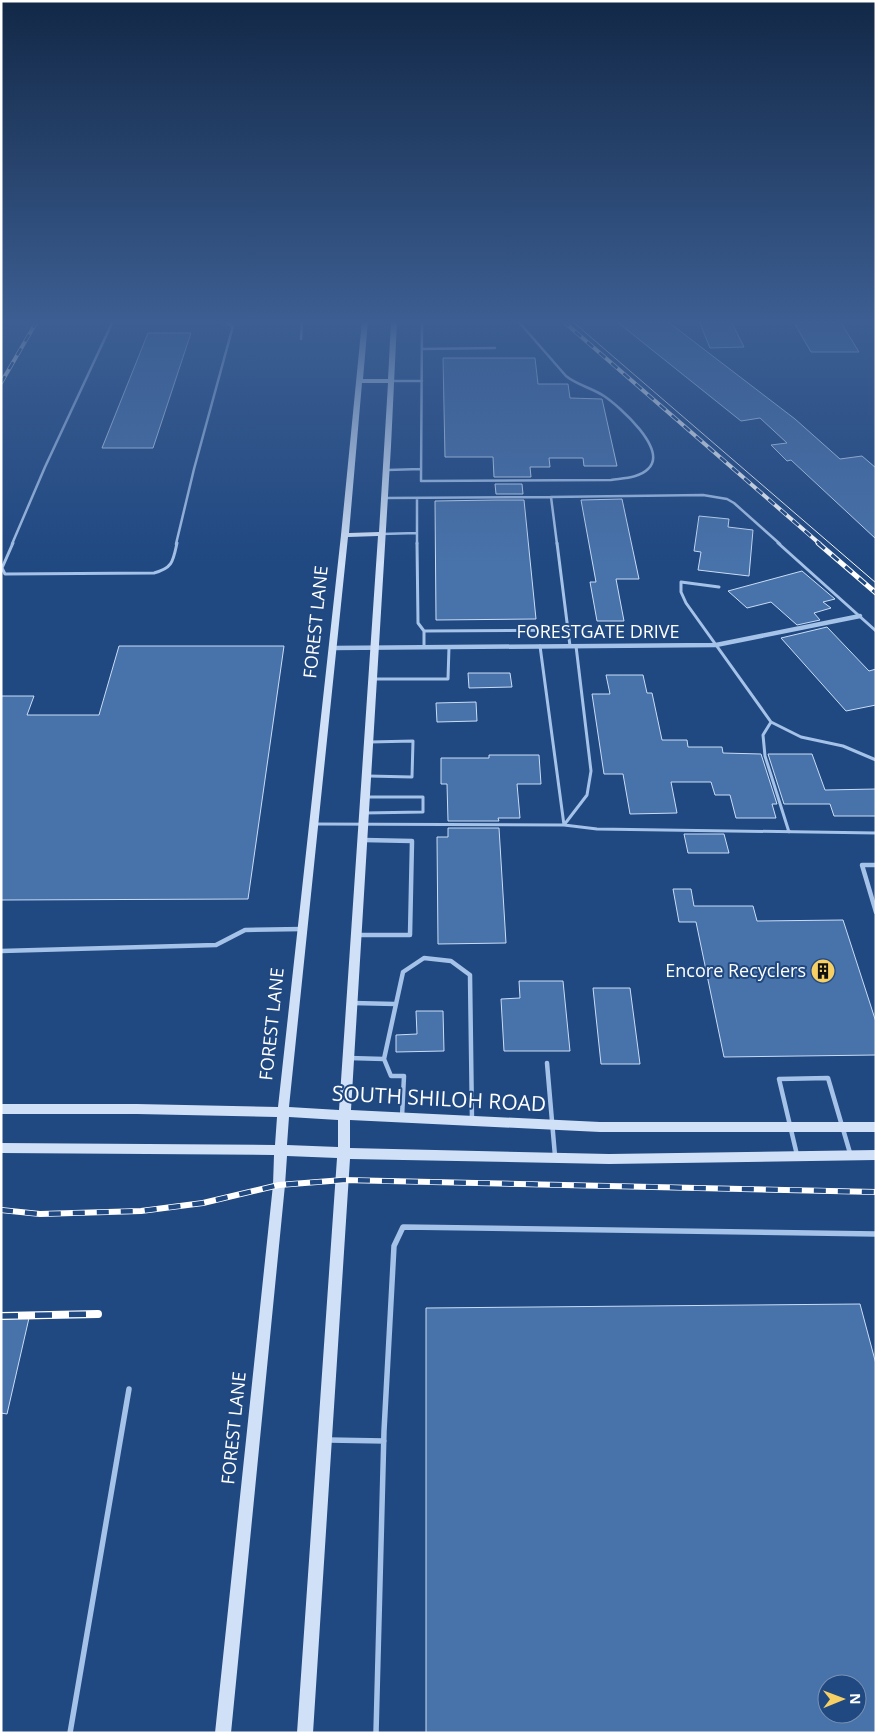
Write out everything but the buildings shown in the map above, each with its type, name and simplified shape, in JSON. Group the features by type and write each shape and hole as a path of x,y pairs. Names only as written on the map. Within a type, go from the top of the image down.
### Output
{"main road":[{"name":"FOREST LANE","path":"223,1733 279,1185 283,1112 358,402"},
{"path":"305,1733 390,402"},
{"path":"345,534 381,534"},
{"name":"SOUTH SHILOH ROAD","path":"1,1109 283,1112 600,1127 876,1127"},
{"path":"1,1148 280,1150 343,1154 555,1158 876,1155"}],"street":[{"name":"FORESTGATE DRIVE","path":"333,648 716,645 860,616"}],"lane":[{"path":"76,402 2,568 6,574 154,573 165,570 172,563 212,402"},
{"path":"422,402 421,481 610,480 628,478 641,473 651,466 654,459 650,447 638,428 620,407 613,402"},
{"path":"387,470 421,469"},
{"path":"384,498 704,495 726,499 734,502 876,631"},
{"path":"551,497 570,630 570,646"},
{"path":"417,498 418,623 424,631 424,647"},
{"path":"381,534 416,533"},
{"path":"719,587 681,582 681,592 686,603 771,722 801,737 843,746 876,760"},
{"path":"424,631 570,630"},
{"path":"540,646 564,825"},
{"path":"564,825 587,795 592,771 576,646"},
{"path":"372,679 448,679 449,647"},
{"path":"771,722 763,735 765,756 789,832"},
{"path":"366,776 412,776 413,741 368,742"},
{"path":"363,813 423,812 423,797 364,797"},
{"path":"314,824 564,825 597,829 876,833"},
{"path":"355,935 410,936 412,841 361,840"},
{"path":"876,865 862,865 876,912"},
{"path":"1,951 216,945 245,930 303,929"},
{"path":"402,1117 404,1076 392,1076 384,1058 403,972 424,958 452,961 470,975 472,1120"},
{"path":"351,1003 395,1004"},
{"path":"347,1058 384,1058"},
{"path":"547,1063 555,1158"},
{"path":"797,1156 779,1079 828,1078 850,1155"},
{"path":"376,1733 384,1440 394,1246 403,1227 876,1234"},
{"path":"70,1733 129,1389"},
{"path":"325,1440 384,1440"}],"tram line":[{"path":"666,402 876,583"}],"railway":[{"path":"656,402 820,544"},
{"path":"818,543 876,593"},
{"path":"1,1210 40,1214 141,1211 203,1203 279,1185 343,1180 876,1192"},
{"path":"1,1316 98,1314"}],"place":[{"name":"Encore Recyclers","path":"823,971"}]}
